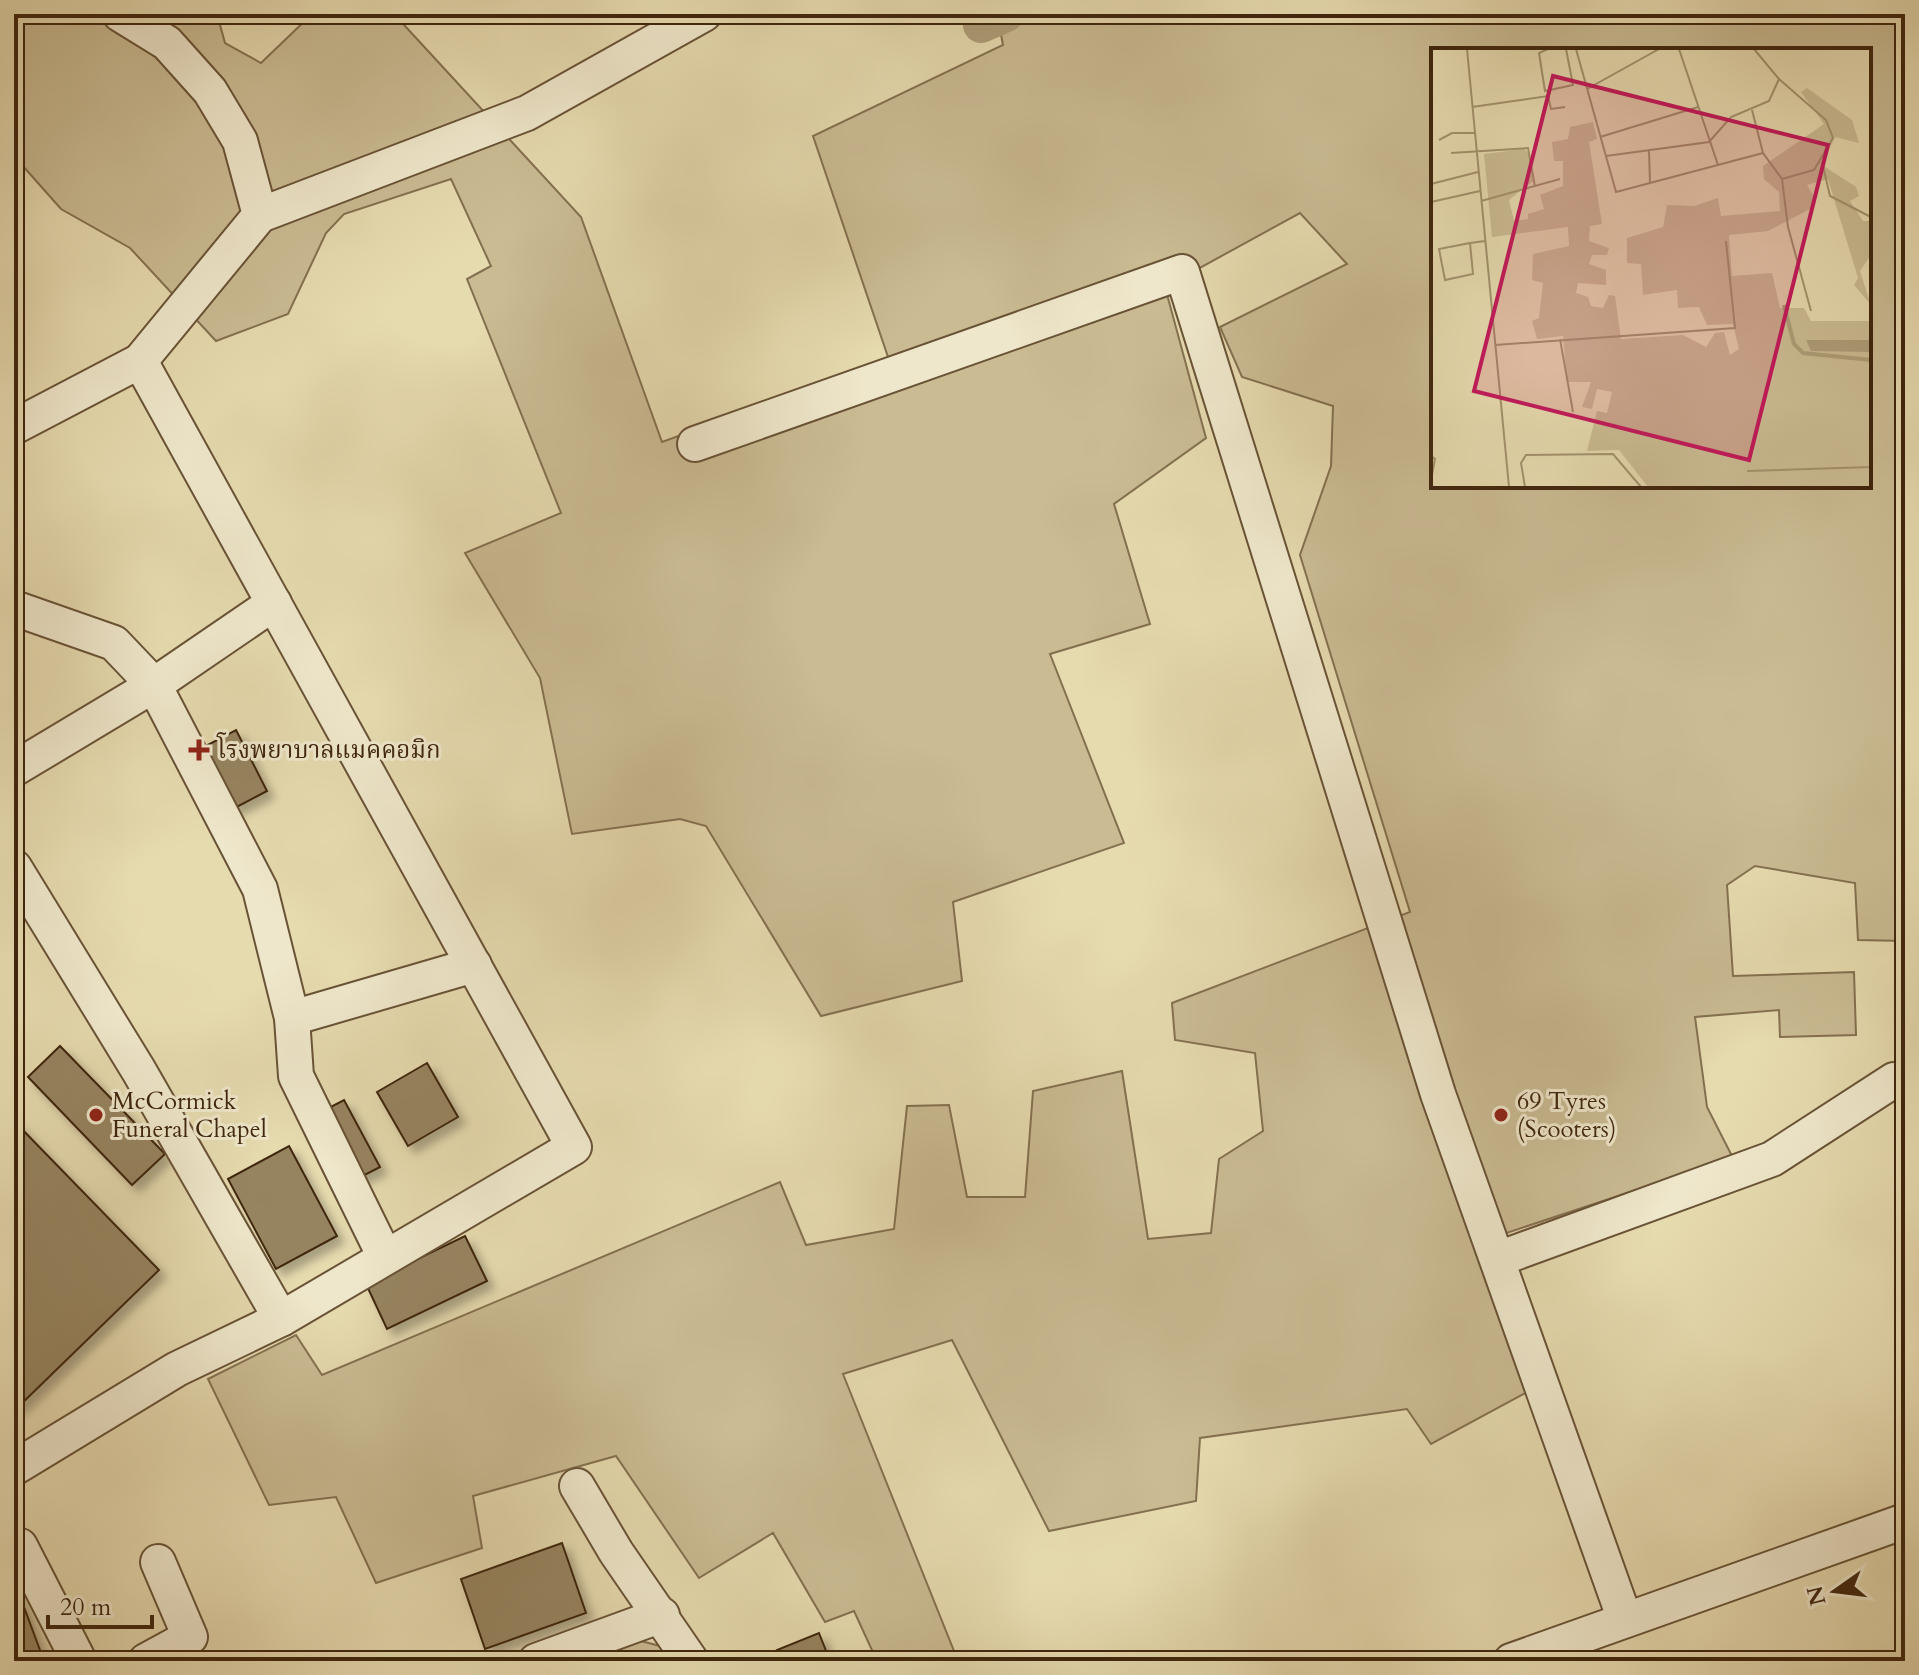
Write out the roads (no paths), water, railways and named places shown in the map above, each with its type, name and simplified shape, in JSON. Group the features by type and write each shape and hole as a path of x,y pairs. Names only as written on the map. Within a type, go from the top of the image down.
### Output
{"street":[{"path":"120,14 167,43 210,91 240,141 260,215"},
{"path":"14,427 140,361 260,215 527,113 704,14"},
{"path":"695,444 1182,272 1438,1094 1625,1620"},
{"path":"18,1459 177,1369 281,1319 574,1147 140,361"},
{"path":"14,769 154,685 274,603"},
{"path":"14,608 114,643 154,685 260,889 292,1018 296,1076 385,1257"},
{"path":"14,867 161,1109 281,1319"},
{"path":"292,1018 474,965"},
{"path":"1498,1259 1772,1159 1894,1080"},
{"path":"577,1486 616,1552 691,1661"},
{"path":"1511,1661 1905,1521"},
{"path":"14,1549 20,1546 79,1661"},
{"path":"146,1661 190,1637 158,1562"},
{"path":"536,1661 662,1615"}],"waterway":[{"path":"981,25 1006,14"}],"place":[{"name":"โรงพยาบาลแมคคอมิก","path":"199,750"},
{"name":"McCormick Funeral Chapel","path":"96,1115"},
{"name":"69 Tyres (Scooters)","path":"1501,1115"}]}
